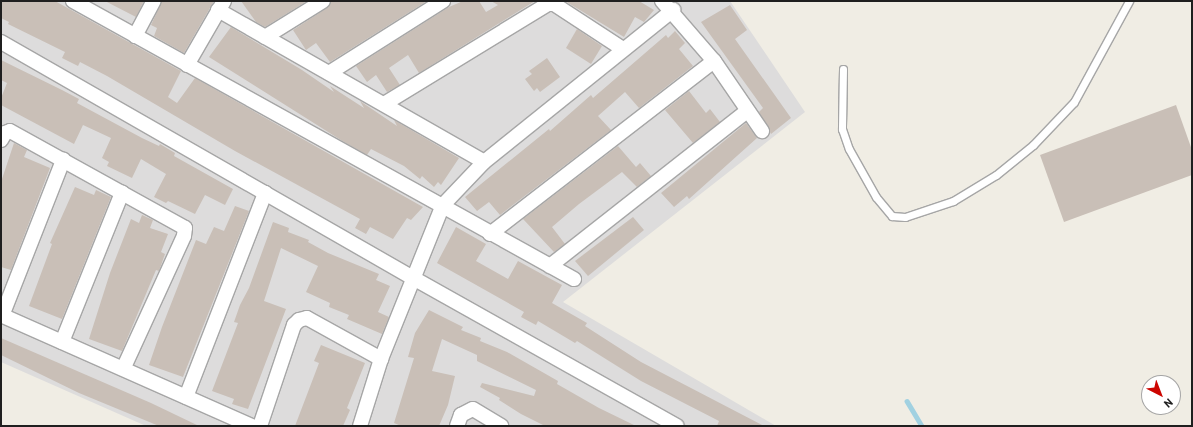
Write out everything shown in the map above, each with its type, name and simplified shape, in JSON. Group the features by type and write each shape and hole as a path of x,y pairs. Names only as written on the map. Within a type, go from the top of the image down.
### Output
{"street":[{"path":"135,36 154,1"},
{"path":"265,37 323,1"},
{"path":"329,73 443,1"},
{"path":"80,3 135,36 443,205 490,234 574,279"},
{"path":"384,104 551,4 623,49"},
{"path":"360,426 381,359 415,279 443,205 484,162 623,49 668,5 714,61 762,131"},
{"path":"187,65 221,6 265,37 484,162"},
{"path":"1,42 415,279 677,426"},
{"path":"490,234 714,61"},
{"path":"550,266 747,111"},
{"path":"1,140 5,133 10,131 183,226 185,230 123,369"},
{"path":"63,160 2,315 252,426"},
{"path":"62,342 122,193"},
{"path":"186,397 265,193"},
{"path":"260,426 294,325 298,320 306,318 381,359"},
{"path":"457,426 461,415 473,410 501,426"}],"lane":[{"path":"843,70 842,129 849,149 876,197 892,216 905,217 953,201 996,175 1033,145 1074,102 1128,1"}],"shaded area":[{"path":"1,1 730,1 805,112 563,302 776,426 146,426 1,362"}],"building":[{"path":"1,1 55,1 181,71 168,97 177,103 195,78 423,207 411,220 407,218 393,239 370,227 366,234 355,228 360,219 235,151 107,76 80,62 78,66 62,58 65,52 8,24 9,22 1,18"},
{"path":"105,1 144,1 136,17"},
{"path":"162,1 214,1 184,53 154,36 157,28 151,25"},
{"path":"241,1 307,1 265,27 256,22"},
{"path":"331,1 427,1 330,62 316,43 306,50 293,30 327,8"},
{"path":"463,1 479,1 486,12 498,5 491,1 535,1 419,73 408,55 389,68 400,85 387,92 376,75 367,82 356,66 449,7"},
{"path":"565,1 639,1 654,10 644,22 635,17 624,37"},
{"path":"730,5 747,30 735,39 791,118 771,134 759,112 763,108 701,22"},
{"path":"231,27 302,70 334,92 330,86 364,108 360,101 397,126 394,120 459,158 441,185 438,182 434,187 422,176 420,179 404,166 371,149 367,155 344,142 209,57"},
{"path":"577,29 602,46 591,64 566,48"},
{"path":"675,31 685,43 679,49 693,66 639,108 625,92 598,116 611,130 500,215 489,202 477,211 465,197 549,129 550,131 591,95 593,98 666,35 668,38"},
{"path":"547,58 560,77 540,92 537,88 534,91 525,79 532,74 529,71"},
{"path":"1,60 79,99 77,103 142,138 159,146 160,144 175,153 174,156 233,189 225,205 205,195 195,214 168,201 166,203 154,197 166,174 141,159 132,178 107,166 109,162 102,158 111,138 83,125 74,144 1,105 1,98 7,83 1,80"},
{"path":"689,91 706,113 710,109 720,122 693,143 665,110"},
{"path":"1176,105 1192,150 1192,175 1064,222 1040,155"},
{"path":"746,123 757,138 689,199 687,196 674,207 661,193"},
{"path":"14,143 27,150 24,157 50,168 11,270 1,267 1,182"},
{"path":"618,146 636,167 640,163 651,176 637,187 622,172 579,204 552,227 565,244 554,252 523,219"},
{"path":"75,187 94,195 96,190 111,197 62,319 29,306 52,244 50,243"},
{"path":"235,206 249,211 183,377 149,365 162,327 196,240 206,244 214,227 224,231"},
{"path":"142,215 153,220 150,228 168,234 161,252 165,254 159,271 156,270 122,351 89,339 110,273 131,219 139,223"},
{"path":"633,217 644,230 588,276 575,261"},
{"path":"273,222 289,228 288,232 309,240 308,242 328,253 379,274 376,280 390,286 378,312 389,317 382,334 347,319 349,315 329,307 330,303 306,292 318,266 281,248 264,301 286,309 248,409 232,404 234,399 212,391 238,323 234,322 240,305 249,288"},
{"path":"456,227 486,244 476,261 508,279 518,261 562,285 552,303 587,323 585,326 641,362 764,426 717,426 719,421 641,381 577,341 575,343 538,321 536,325 521,317 524,312 437,263"},
{"path":"429,310 463,327 461,330 481,338 480,341 507,352 558,381 557,384 599,408 636,426 545,426 521,414 499,400 500,398 480,387 482,383 534,396 536,390 477,361 477,355 442,339 432,371 455,376 448,405 439,426 401,426 394,423 414,358 408,357 415,333"},
{"path":"1,338 151,403 199,426 159,426 79,393 1,355"},
{"path":"321,345 365,363 347,408 350,410 343,426 295,426 319,363 314,361"}],"waterway":[{"path":"907,401 922,426"}]}
